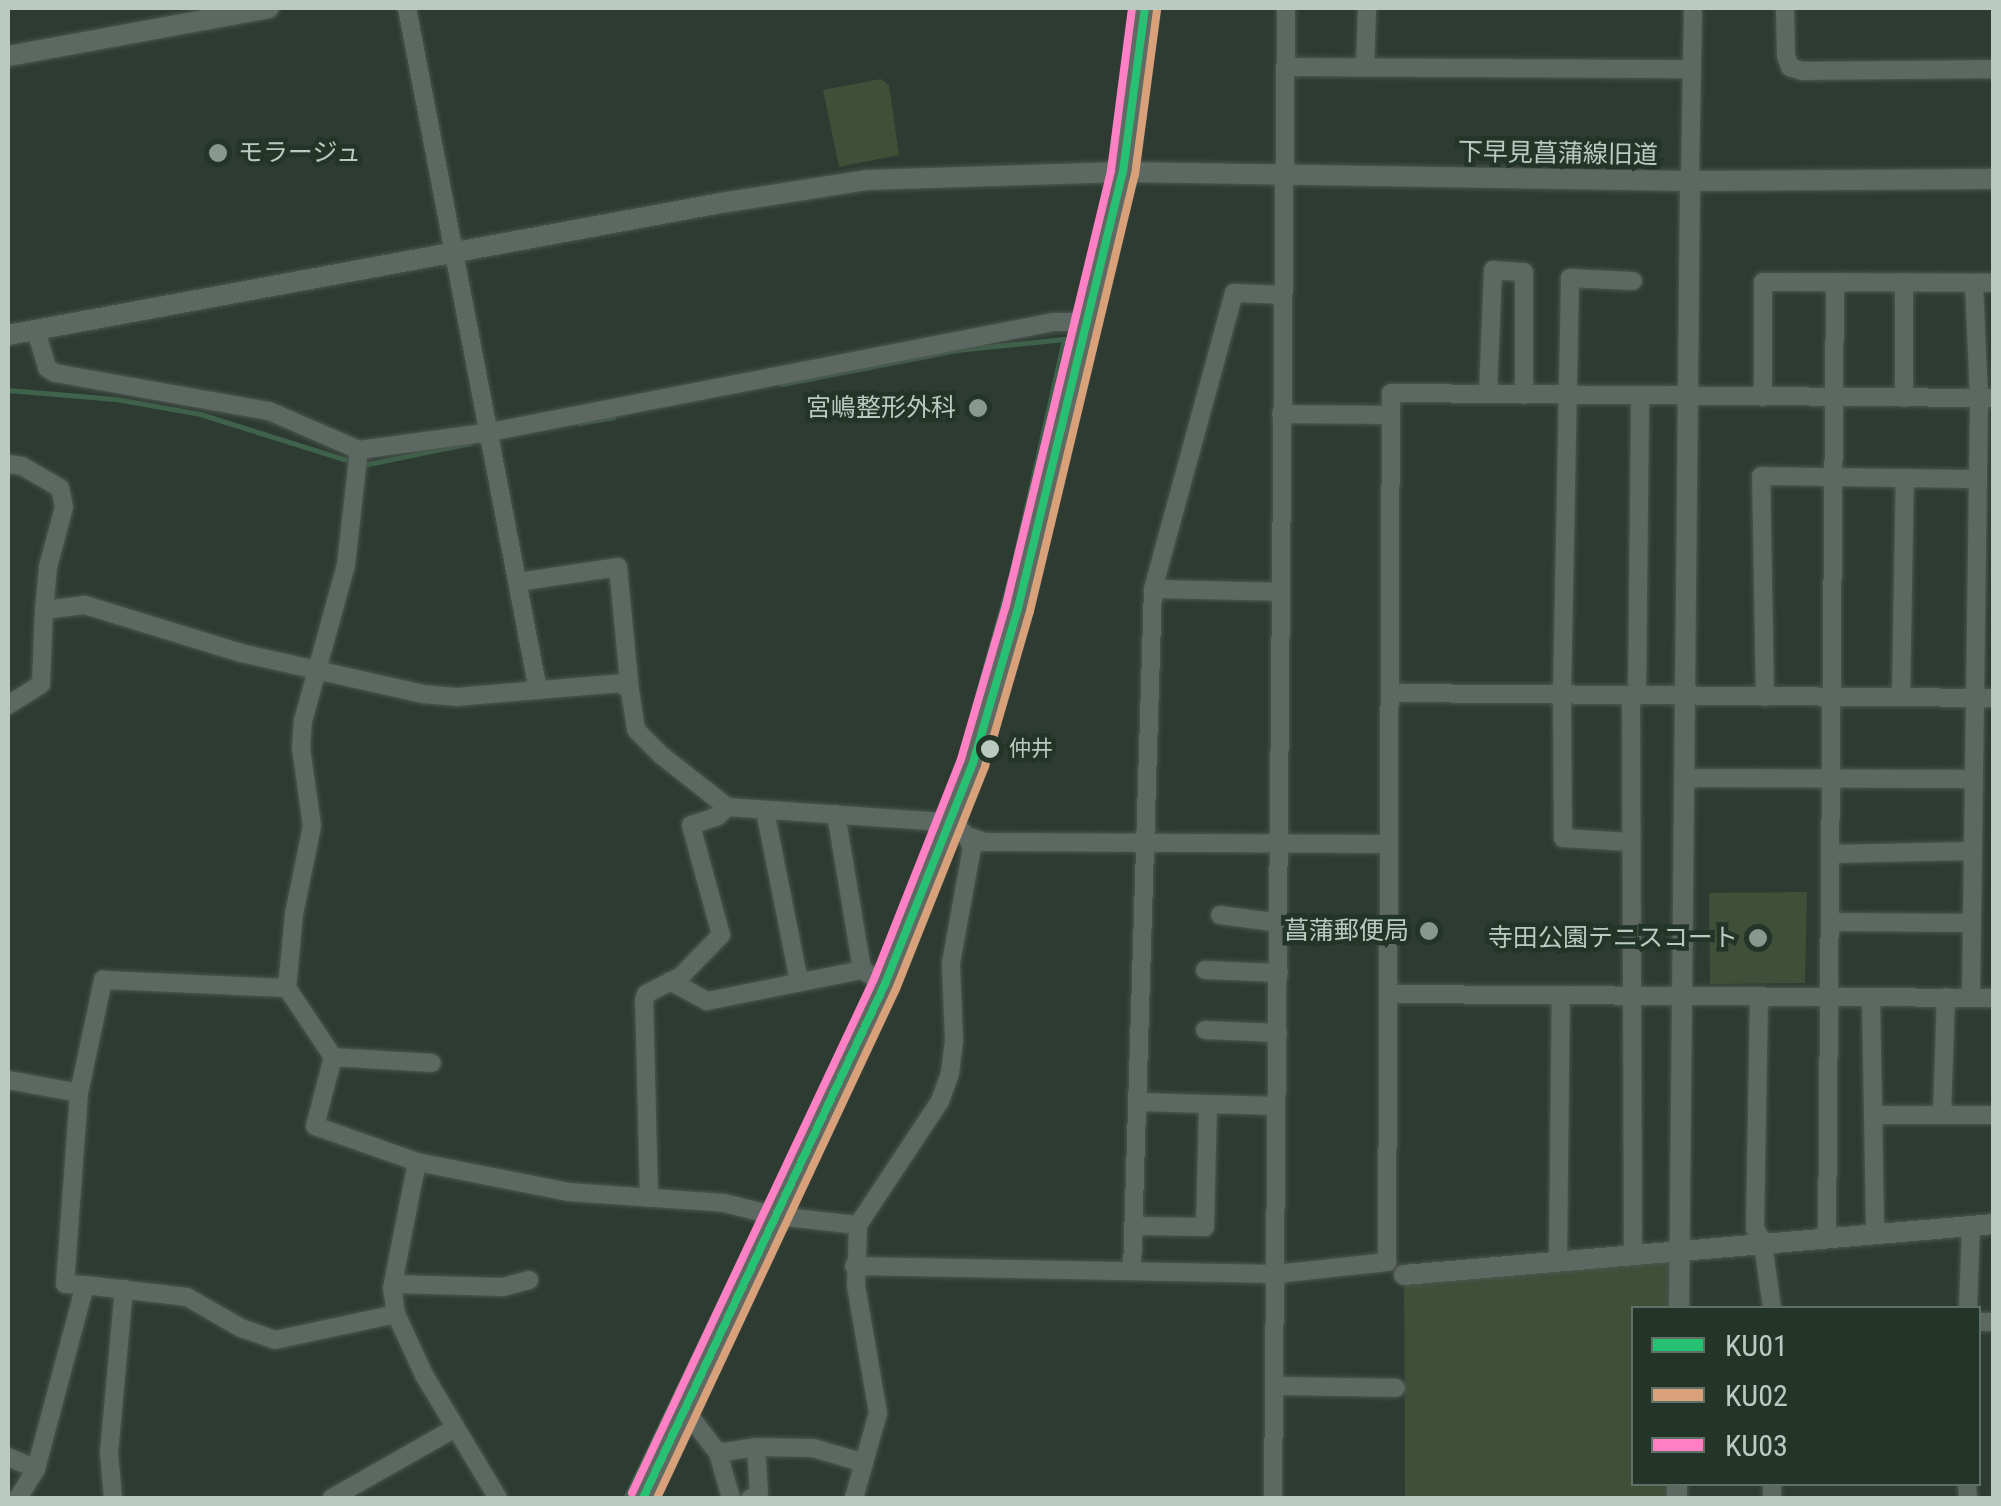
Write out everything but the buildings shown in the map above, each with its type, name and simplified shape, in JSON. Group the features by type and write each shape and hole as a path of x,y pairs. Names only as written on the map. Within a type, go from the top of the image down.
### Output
{"main road":[{"path":"642,1498 776,1216 874,977 960,829 1018,608 1122,172 1145,8"}],"street":[{"path":"8,56 269,8"},
{"path":"407,8 538,690"},
{"path":"1273,1498 1286,8"},
{"path":"1365,66 1366,8"},
{"path":"1679,1306 1693,8"},
{"path":"1786,8 1786,56 1790,67 1994,69"},
{"path":"1285,67 1692,70"},
{"name":"下早見菖蒲線旧道","path":"8,335 866,180 1122,172 1690,181 1994,179"},
{"path":"1488,394 1493,270 1524,272 1524,394"},
{"path":"1630,842 1563,838 1562,695 1570,278 1632,281"},
{"path":"1763,396 1763,282 1994,283"},
{"path":"1827,1238 1830,477 1836,282"},
{"path":"1904,282 1904,398"},
{"path":"1972,997 1974,778 1984,698 1978,479 1986,398 1974,282"},
{"path":"1132,1271 1149,840 1153,589 1234,294 1281,294"},
{"path":"36,331 48,368 56,373 269,412 359,450 490,432 1054,322 1087,322"},
{"path":"854,1266 1277,1274 1387,1262 1391,393 1986,398"},
{"path":"1633,1256 1630,842 1640,396"},
{"path":"1281,414 1391,415"},
{"path":"359,450 346,565 315,672 301,748 312,826 294,914 287,988 333,1056 315,1126 417,1162 568,1192 724,1204 776,1216 858,1225"},
{"path":"8,464 22,466 60,488 64,507 48,567 41,684 8,705"},
{"path":"1765,696 1762,476 1978,479"},
{"path":"1901,697 1904,478"},
{"path":"518,582 618,566 636,730 660,756 727,807 836,814 960,829 984,842 1389,844"},
{"path":"1153,589 1281,592"},
{"path":"44,610 85,605 315,672 456,698 621,683 630,691"},
{"path":"1390,693 1984,698"},
{"path":"1684,778 1974,778"},
{"path":"649,1198 644,1000 646,994 681,976 721,935 692,825 718,816 727,807"},
{"path":"765,811 799,980"},
{"path":"670,981 707,1001 799,980 874,977 836,814"},
{"path":"854,1498 878,1413 854,1266 858,1225 940,1101 950,1073 954,1042 951,963 972,848 960,829"},
{"path":"1830,854 1973,851"},
{"path":"1220,914 1280,923"},
{"path":"1830,922 1972,923"},
{"path":"1206,970 1278,973"},
{"path":"287,988 103,980 79,1093 65,1284 187,1297 240,1328 275,1340 396,1314"},
{"path":"1388,994 1994,998"},
{"path":"1558,1262 1561,996"},
{"path":"1758,997 1755,1228 1764,1244 1772,1306"},
{"path":"1871,997 1875,1234"},
{"path":"1942,1115 1946,997"},
{"path":"1205,1030 1278,1033"},
{"path":"333,1056 432,1063"},
{"path":"8,1080 79,1093"},
{"path":"1140,1102 1276,1106"},
{"path":"1135,1226 1205,1227 1208,1104"},
{"path":"1873,1115 1994,1115"},
{"path":"417,1162 393,1284 396,1314 455,1428 498,1498"},
{"path":"1404,1275 1994,1224"},
{"path":"1968,1306 1971,1226"},
{"path":"393,1284 503,1288 529,1280"},
{"path":"18,1498 36,1469 84,1285"},
{"path":"113,1498 109,1453 124,1290"},
{"path":"1275,1386 1396,1388"},
{"path":"685,1410 718,1453 731,1498"},
{"path":"332,1498 455,1428"},
{"path":"751,1498 759,1495 756,1448"},
{"path":"718,1453 813,1448 864,1463"},
{"path":"8,1457 36,1469"}],"green space":[{"path":"881,79 889,85 899,155 839,167 823,90"},
{"name":"寺田公園テニスコート","path":"1807,892 1805,983 1710,984 1709,893"},
{"path":"1674,1259 1673,1306 1631,1306 1631,1486 1670,1486 1670,1498 1405,1498 1404,1284"}],"waterway":[{"path":"781,384 956,350 1064,339 1012,570 954,778"},
{"path":"8,390 116,399 200,414 353,462"},
{"path":"579,423 613,417"},
{"path":"363,465 470,443"},
{"path":"875,972 885,950"},
{"path":"765,1208 871,982"},
{"path":"625,1498 760,1217"}],"transit line":[{"name":"KU03","path":"632,1493 874,979 961,759 1006,605 1111,170 1132,8"},
{"name":"KU01","path":"643,1498 885,984 973,763 1018,608 1123,172 1145,8"},
{"name":"KU02","path":"657,1498 896,989 985,766 1030,611 1135,175 1157,10"}],"place":[{"name":"モラージュ","path":"218,153"},
{"name":"宮嶋整形外科","path":"978,408"},
{"name":"仲井","path":"990,749"},
{"name":"菖蒲郵便局","path":"1429,931"},
{"name":"寺田公園テニスコート","path":"1758,938"}]}
